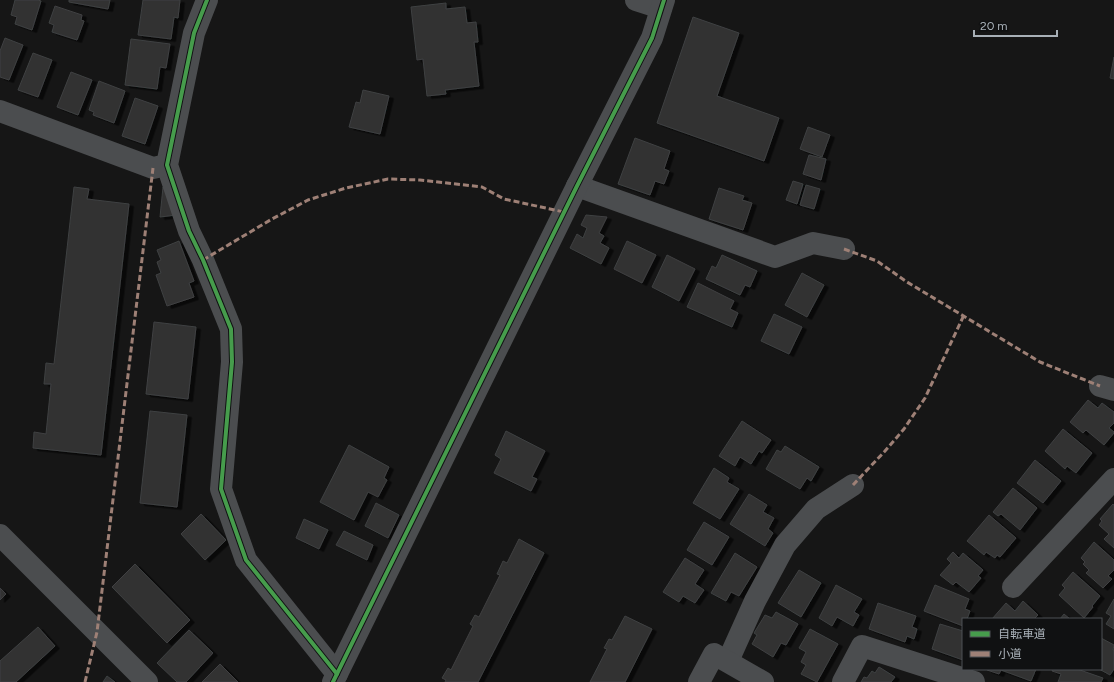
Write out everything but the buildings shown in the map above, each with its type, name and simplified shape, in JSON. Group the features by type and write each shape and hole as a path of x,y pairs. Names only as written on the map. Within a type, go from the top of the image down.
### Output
{"street":[{"path":"207,0 194,33 167,165 189,231 203,260 231,329 232,362 221,489 246,560 335,678 577,186 652,38 662,4 636,0"},
{"path":"0,111 153,168 167,165"},
{"path":"577,186 775,257 813,244 844,249"},
{"path":"1013,587 1114,479"},
{"path":"728,661 755,601 785,545 816,509 853,485"},
{"path":"0,535 147,682"},
{"path":"843,682 862,646 974,682"},
{"path":"699,682 714,654 763,682"}],"marked path":[{"path":"85,682 97,632 153,168"},
{"path":"203,260 272,219 308,200 346,188 388,179 420,180 482,187 504,199 564,212"},
{"path":"844,249 877,261 907,282 1040,362 1100,386"},
{"path":"853,485 904,429 925,398 964,315"}],"cycle path":[{"path":"207,0 194,33 167,165 189,231 203,260 231,329 232,362 221,489 246,560 337,674"},
{"path":"333,682 577,186 652,38 664,0"}]}
